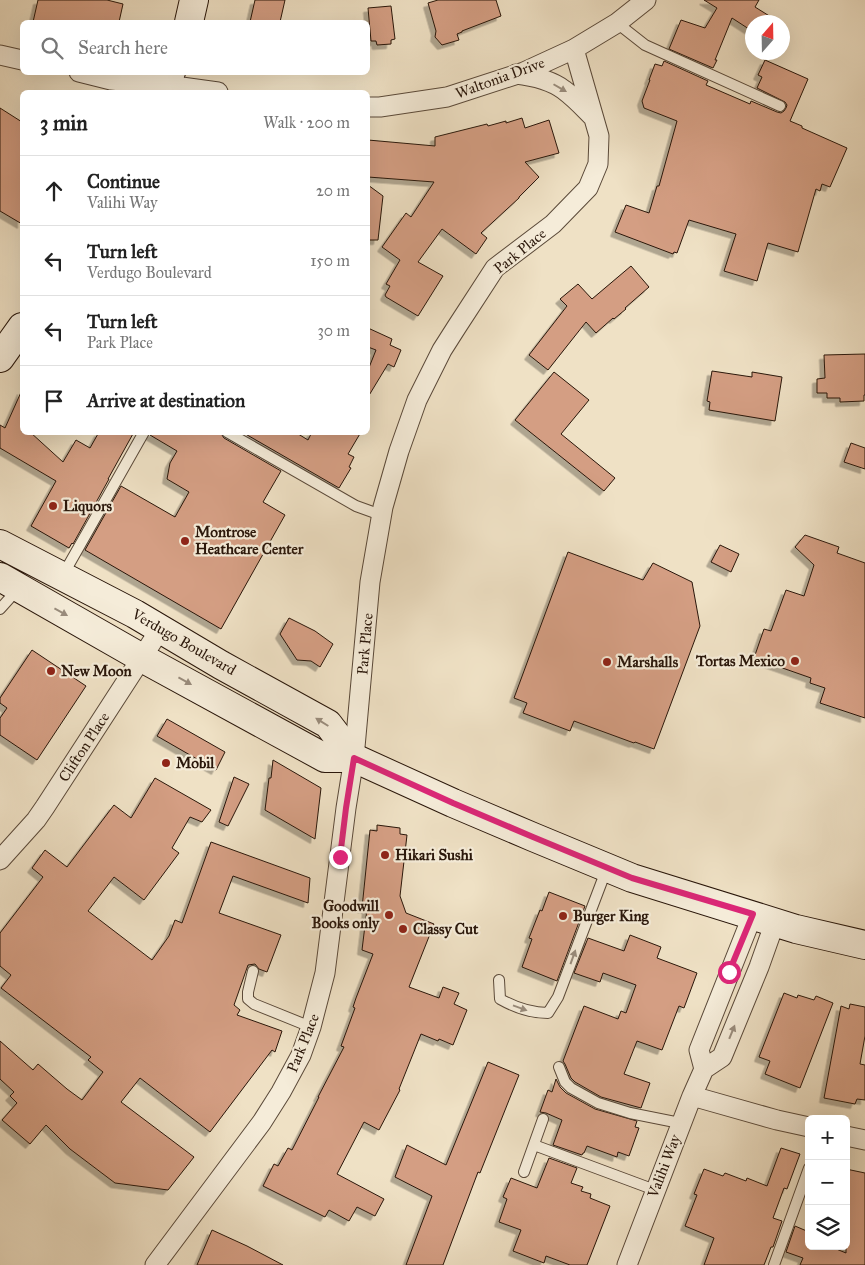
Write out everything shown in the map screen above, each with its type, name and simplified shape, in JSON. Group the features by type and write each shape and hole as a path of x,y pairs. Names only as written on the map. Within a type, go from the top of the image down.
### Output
{"main road":[{"path":"189,20 194,0"},
{"path":"0,358 20,330"},
{"name":"Verdugo Boulevard","path":"0,544 63,575 161,628 221,665 328,724 354,758"},
{"name":"Verdugo Boulevard","path":"9,583 325,758 354,758 453,803 632,878 796,929 865,944"}],"street":[{"name":"Waltonia Drive","path":"370,107 446,97 524,72 574,49 617,23 646,0"},
{"name":"Park Place","path":"155,1265 262,1122 301,1055 311,1027 325,973 354,758 370,582 381,515 399,451 417,400 442,350 496,268 553,224 588,188 598,164 600,136 574,49"},
{"path":"0,55 20,60"},
{"path":"516,74 530,75 564,89 594,118"},
{"path":"91,75 111,80 167,83 207,90"},
{"name":"Clifton Place","path":"0,860 36,820 161,628"},
{"path":"704,1069 699,1050 764,918"},
{"name":"Valihi Way","path":"627,1265 692,1096 704,1069 722,1057 758,967 764,918"},
{"path":"692,1096 805,1126"},
{"path":"850,1137 865,1140"}],"lane":[{"path":"617,23 645,45 780,106"},
{"path":"63,575 142,435"},
{"path":"233,435 356,506 381,515"},
{"path":"0,609 9,583"},
{"path":"499,980 500,999 524,1010 548,1013 558,997 608,868"},
{"path":"254,971 248,999 254,1004 311,1027"},
{"path":"559,1067 564,1082 598,1103 630,1114 680,1124"},
{"path":"524,1172 543,1119"},
{"path":"534,1144 655,1190"},
{"path":"774,1265 805,1179"}],"building":[{"path":"38,0 107,0 123,4 119,20 33,20"},
{"path":"255,0 285,0 280,20 250,20"},
{"path":"438,0 496,0 501,16 462,31 457,34 459,40 442,45 435,37 436,31 428,3"},
{"path":"704,0 759,0 755,7 768,15 745,15 745,26 732,18 713,68 669,49 681,20 705,28 717,8"},
{"path":"391,6 395,39 391,40 391,44 377,45 376,41 371,41 368,8"},
{"path":"765,60 808,79 790,121 847,148 830,187 822,184 820,191 816,189 798,252 768,243 757,281 724,271 736,234 689,220 677,253 674,252 673,254 615,232 626,205 649,213 657,186 659,186 677,121 644,108 642,101 655,64 662,66 664,61 708,81 706,85 750,104 751,101 781,113 787,105 785,102 757,88 762,77 758,75"},
{"path":"0,108 20,121 20,223 0,211"},
{"path":"522,118 525,128 549,120 559,153 525,162 539,177 481,233 487,238 476,254 442,229 418,262 443,276 418,316 386,297 385,295 390,286 386,284 400,260 382,247 406,213 411,217 434,182 370,177 370,140 435,146 435,137 487,124 488,126 506,121 506,123"},
{"path":"370,186 383,196 378,240 370,240"},
{"path":"631,266 649,287 626,309 596,333 586,322 548,370 529,355 567,306 560,299 578,284 592,299"},
{"path":"370,329 392,339 390,345 401,350 394,367 388,364 370,394 370,365 376,350 370,348"},
{"path":"865,354 864,401 840,402 840,398 827,398 827,393 817,393 817,379 825,378 824,355"},
{"path":"712,371 752,377 752,372 782,377 775,421 709,410 710,402 707,401"},
{"path":"554,372 589,400 561,434 615,478 604,491 515,420"},
{"path":"20,394 20,435 33,435 63,462 76,440 90,448 97,435 132,435 73,544 69,548 31,526 56,481 0,448 0,425 5,428"},
{"name":"Montrose Heathcare Center","path":"150,435 222,435 224,438 281,471 263,502 285,515 221,629 85,550 121,486 175,517 189,492 167,479 170,463 177,451"},
{"path":"247,435 300,435 308,440 310,435 359,435 348,454 354,457 349,467 351,468 339,488"},
{"path":"851,443 865,448 865,469 844,462"},
{"path":"805,535 839,547 837,553 865,563 865,718 820,703 825,688 810,683 811,678 754,658 764,629 771,631 786,590 804,596 814,565 795,547"},
{"path":"720,545 739,554 731,572 711,562"},
{"name":"Marshalls","path":"568,552 643,580 653,563 692,582 700,626 654,749 574,721 570,731 523,713 527,703 514,698"},
{"path":"289,618 315,631 333,644 320,667 311,661 297,660 280,634"},
{"path":"32,650 86,686 37,760 0,735 0,718 7,708 0,703 0,698"},
{"path":"167,719 225,752 216,770 157,736"},
{"path":"273,760 321,788 315,839 265,810"},
{"path":"234,777 249,784 228,826 219,822"},
{"path":"155,778 211,810 202,822 190,817 172,848 179,853 144,900 114,877 88,911 152,960 169,936 175,920 182,923 211,842 310,878 308,903 233,876 219,913 281,935 267,972 259,969 255,964 248,965 234,1005 240,1010 237,1015 282,1031 275,1052 272,1050 210,1132 140,1078 121,1102 194,1157 168,1190 115,1183 70,1149 46,1125 30,1144 2,1120 17,1103 10,1096 14,1092 0,1079 0,1041 33,1070 38,1064 82,1100 103,1072 88,1060 91,1057 1,988 11,975 0,966 0,933 43,877 32,868 45,850 67,867 114,805 131,818"},
{"path":"377,825 400,828 400,834 407,835 400,896 406,913 434,924 409,987 439,998 443,987 459,993 454,1004 467,1010 453,1045 421,1034 400,1090 379,1130 364,1122 337,1174 384,1199 375,1216 357,1207 349,1221 329,1210 325,1217 263,1186 274,1164 278,1166 288,1148 292,1150 344,1047 341,1046 355,1008 353,1007 373,954 362,950 367,909 362,908 370,830 377,831"},
{"path":"549,892 585,906 557,981 522,967 532,939 529,938"},
{"path":"630,935 661,947 657,958 697,973 684,1008 679,1006 662,1050 637,1041 624,1074 650,1083 641,1108 601,1097 575,1082 563,1061 584,1006 618,1019 621,1011 626,1013 636,985 603,973 600,982 574,973 588,938 624,951"},
{"path":"784,993 797,998 798,995 814,1000 816,996 833,1003 800,1088 765,1074 770,1061 759,1057"},
{"path":"850,1004 865,1007 865,1036 860,1064 865,1065 865,1100 857,1099 855,1104 824,1098 841,1006 849,1009"},
{"path":"488,1062 519,1075 480,1173 478,1172 443,1265 406,1265 432,1196 395,1177 407,1145 446,1165"},
{"path":"556,1079 566,1093 595,1109 637,1121 635,1127 639,1128 629,1156 618,1152 617,1157 587,1146 582,1155 553,1145 562,1120 540,1112 548,1090 552,1092"},
{"path":"781,1148 800,1154 787,1189 784,1188 773,1218 782,1221 773,1247 771,1247 764,1265 704,1265 714,1238 685,1226 697,1195 694,1194 704,1169 723,1176 725,1173 746,1181 747,1178 767,1186"},
{"path":"549,1158 577,1168 571,1183 583,1187 581,1191 591,1194 590,1198 610,1206 587,1265 570,1265 546,1256 544,1263 513,1251 521,1230 499,1222 507,1199 503,1197 511,1178 537,1188"},
{"path":"850,1170 865,1173 865,1265 800,1265 803,1258 786,1252 795,1226 805,1230 805,1250 839,1250 846,1253 846,1250 850,1250"},
{"path":"212,1230 247,1246 283,1265 197,1265"}],"place":[{"name":"Liquors","path":"53,506"},
{"name":"Montrose Heathcare Center","path":"185,541"},
{"name":"Tortas Mexico","path":"795,661"},
{"name":"Marshalls","path":"607,662"},
{"name":"New Moon","path":"51,671"},
{"name":"Mobil","path":"166,763"},
{"name":"Hikari Sushi","path":"385,855"},
{"name":"Goodwill Books only","path":"389,915"},
{"name":"Burger King","path":"563,916"},
{"name":"Classy Cut","path":"403,929"}],"route":[{"path":"340,857 354,758 453,803 632,878 753,914 729,972"}]}
